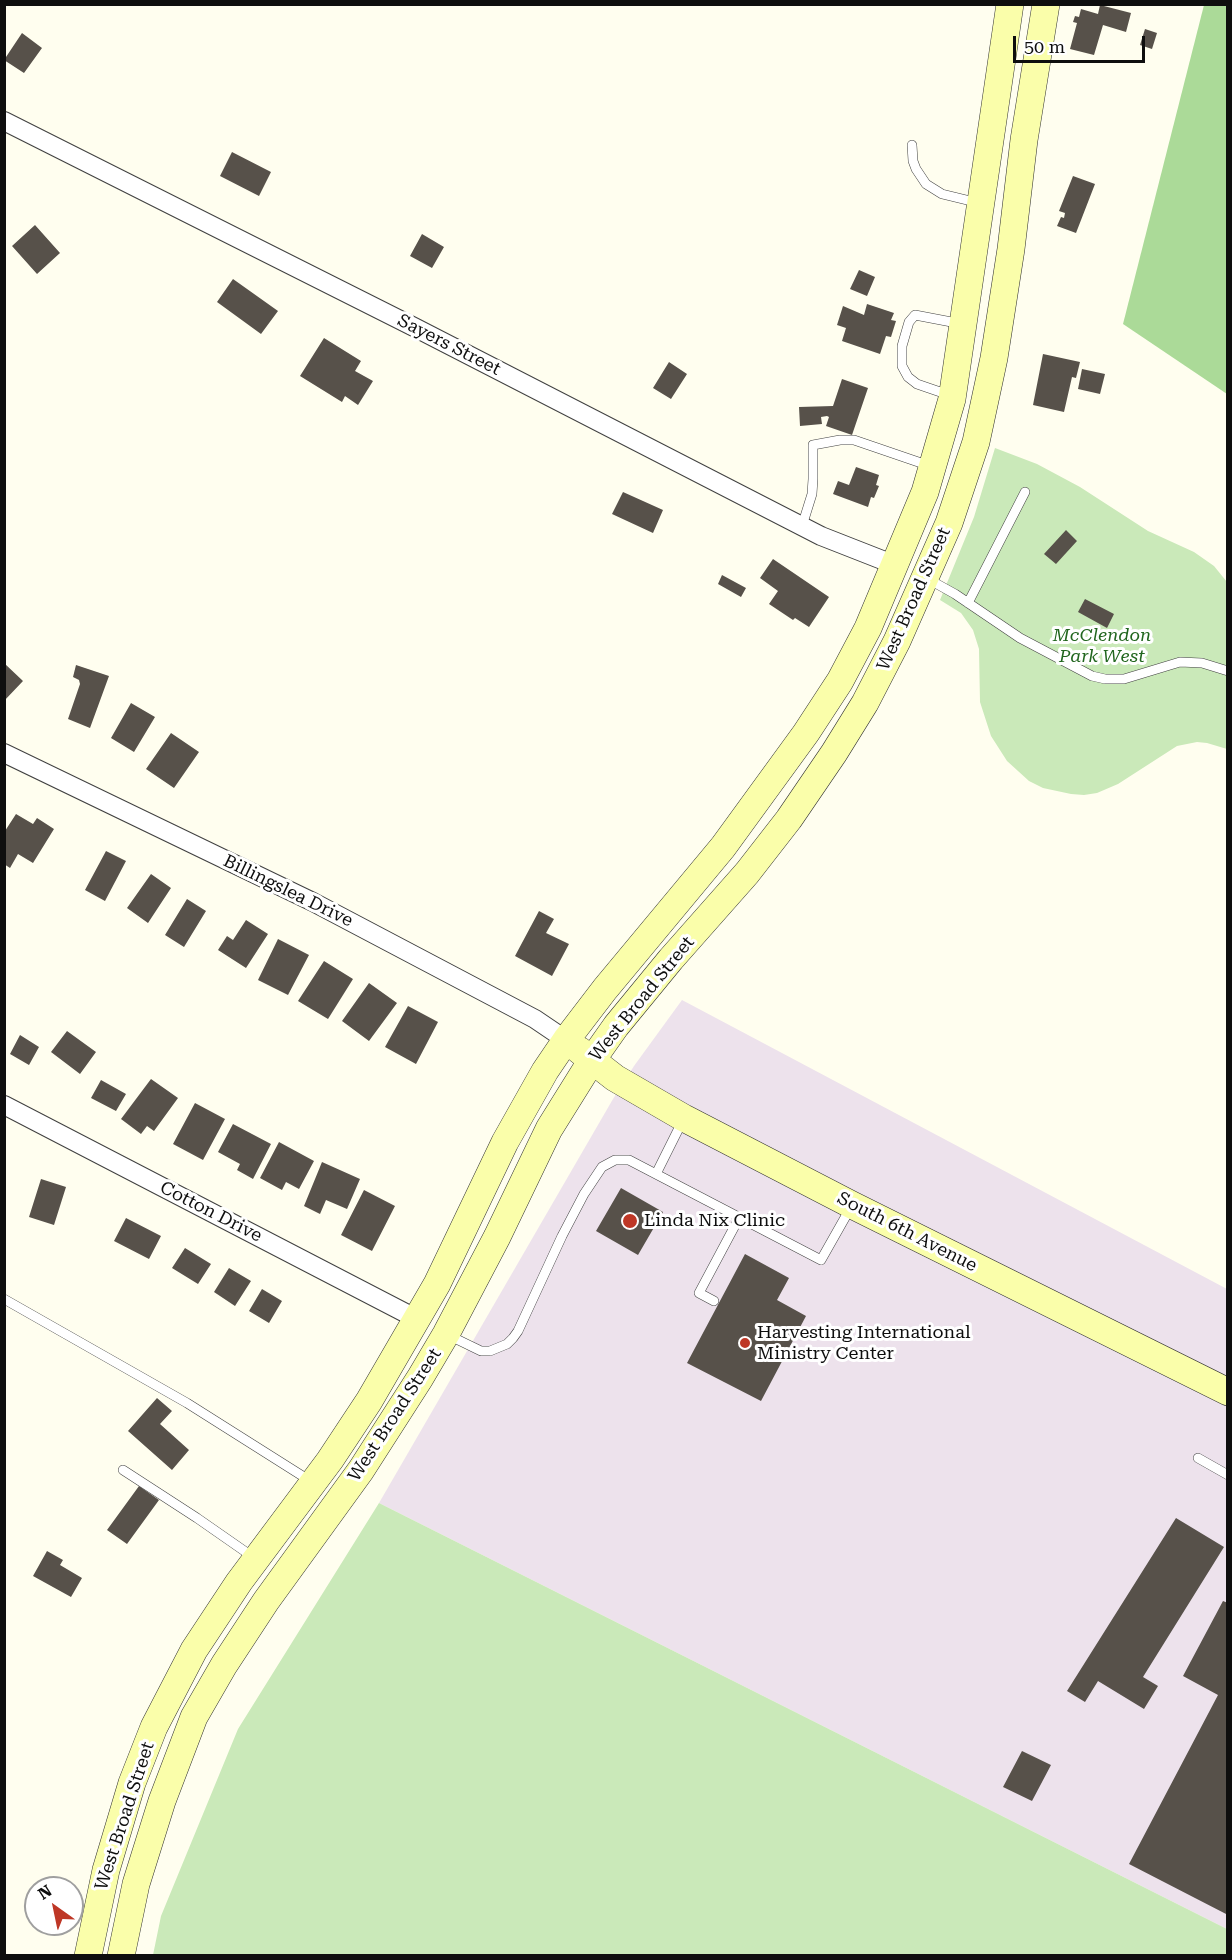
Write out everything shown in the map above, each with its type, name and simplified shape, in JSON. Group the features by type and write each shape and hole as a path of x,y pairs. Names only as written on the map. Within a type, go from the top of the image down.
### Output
{"main road":[{"name":"West Broad Street","path":"88,1956 106,1870 132,1783 154,1727 194,1650 369,1401 417,1319 525,1104 566,1040 643,942 723,847 806,733 840,681 856,649 895,565 933,468 952,396 1010,4"},
{"name":"West Broad Street","path":"121,1956 136,1884 162,1801 194,1717 243,1635 361,1470 446,1334 497,1237 549,1129 592,1060 616,1026 747,873 789,819 865,703 897,641 926,578 967,473 976,442 994,358 1011,249 1024,140 1046,4"},
{"path":"895,565 926,578"},
{"name":"South 6th Avenue","path":"566,1040 615,1078 684,1118 852,1205 1227,1392"},
{"path":"417,1319 446,1334"}],"street":[{"name":"Sayers Street","path":"4,121 290,264 802,526 839,544 895,565"},
{"name":"Billingslea Drive","path":"4,753 313,902 535,1019 566,1040"},
{"name":"Cotton Drive","path":"4,1105 417,1319"}],"lane":[{"path":"912,145 916,169 926,184 942,194 982,203"},
{"path":"952,396 917,384 908,377 902,366 902,346 909,322 915,315 964,324"},
{"path":"802,526 813,487 813,445 854,440 933,468"},
{"path":"968,603 1025,492"},
{"path":"926,578 1039,649 1099,678 1125,679 1180,662 1202,663 1227,671"},
{"path":"656,1174 684,1118"},
{"path":"446,1334 481,1351 490,1351 507,1344 518,1331 573,1214 602,1167 615,1160 628,1160 820,1260 852,1205"},
{"path":"714,1301 699,1293 739,1218"},
{"path":"4,1299 187,1402 313,1483"},
{"path":"1198,1458 1227,1474"},
{"path":"123,1470 256,1560"}],"shaded area":[{"path":"682,1000 1227,1289 1227,1929 379,1503 613,1099"}],"green space":[{"path":"1204,5 1227,5 1227,394 1123,324"},
{"name":"McClendon Park West","path":"995,448 1037,464 1080,487 1148,531 1194,552 1214,566 1227,582 1227,749 1197,742 1177,746 1118,784 1097,793 1084,795 1043,788 1029,781 1007,761 991,736 980,702 979,649 973,630 961,613 940,600 974,517"},
{"path":"379,1503 1227,1929 1227,1955 153,1955 161,1916 238,1729"}],"building":[{"path":"1100,5 1131,13 1126,32 1103,25 1094,55 1070,49 1077,23 1073,22 1075,16 1079,17 1081,9 1098,14"},
{"path":"1145,29 1157,33 1152,49 1140,45"},
{"path":"22,33 42,48 24,73 4,60"},
{"path":"232,152 271,172 259,196 220,176"},
{"path":"1073,176 1095,184 1076,233 1057,226 1061,217 1064,218 1065,213 1059,211"},
{"path":"35,225 60,253 37,274 12,246"},
{"path":"422,234 444,247 432,268 410,256"},
{"path":"859,270 875,277 867,296 850,289"},
{"path":"233,279 278,311 261,334 217,302"},
{"path":"867,304 894,313 891,320 896,321 891,337 886,336 880,354 842,341 846,328 837,325 843,306 864,315"},
{"path":"324,338 361,361 355,371 373,381 358,405 345,396 342,402 300,376"},
{"path":"1043,354 1080,362 1076,378 1072,377 1064,412 1033,405"},
{"path":"669,362 687,374 671,399 653,388"},
{"path":"1082,369 1105,374 1100,394 1078,389"},
{"path":"842,379 868,388 852,435 826,426 829,417 827,416 821,417 822,424 800,426 799,407 833,406"},
{"path":"856,467 879,475 876,485 879,486 874,498 871,497 868,507 833,494 838,481 849,485"},
{"path":"623,492 663,510 653,533 612,514"},
{"path":"1066,530 1077,541 1056,564 1044,554"},
{"path":"773,559 829,597 809,627 795,618 793,620 769,604 778,591 760,578"},
{"path":"722,575 746,588 741,597 718,584"},
{"path":"1085,599 1114,614 1107,628 1078,612"},
{"path":"4,663 23,681 4,701"},
{"path":"76,665 109,676 90,728 68,719 80,684 79,680 73,677"},
{"path":"131,703 155,717 134,752 111,738"},
{"path":"171,733 199,752 174,788 146,769"},
{"path":"16,814 33,824 37,818 54,829 33,863 18,854 10,868 4,864 5,831"},
{"path":"106,851 126,861 105,901 85,890"},
{"path":"151,874 171,888 148,923 127,908"},
{"path":"187,899 206,911 184,947 165,935"},
{"path":"539,911 554,919 546,933 569,944 552,976 515,956"},
{"path":"246,920 268,934 246,968 218,950 227,936 233,940"},
{"path":"278,939 309,955 288,995 258,980"},
{"path":"324,961 353,979 328,1019 298,1001"},
{"path":"369,983 397,1003 369,1041 342,1021"},
{"path":"408,1006 438,1022 416,1064 385,1047"},
{"path":"67,1031 96,1052 80,1074 51,1052"},
{"path":"20,1035 39,1047 29,1065 10,1054"},
{"path":"151,1079 178,1098 154,1131 147,1126 141,1134 121,1119"},
{"path":"101,1080 126,1094 116,1111 91,1098"},
{"path":"195,1103 225,1119 203,1160 173,1144"},
{"path":"233,1124 271,1144 253,1179 237,1170 240,1164 218,1152"},
{"path":"279,1142 314,1161 299,1189 286,1182 282,1190 260,1178"},
{"path":"322,1162 360,1179 347,1209 326,1200 320,1214 304,1206"},
{"path":"41,1179 66,1187 54,1225 29,1217"},
{"name":"Linda Nix Clinic","path":"621,1188 663,1212 638,1255 596,1231"},
{"path":"364,1190 395,1206 372,1251 341,1235"},
{"path":"126,1218 161,1236 149,1259 114,1241"},
{"path":"185,1248 211,1264 198,1284 172,1268"},
{"name":"Harvesting International Ministry Center","path":"745,1254 789,1278 777,1300 806,1316 761,1401 687,1363"},
{"path":"229,1268 251,1281 235,1306 214,1292"},
{"path":"262,1289 282,1301 269,1323 249,1311"},
{"path":"157,1398 172,1411 160,1424 189,1450 172,1470 128,1431"},
{"path":"139,1486 159,1500 127,1544 107,1530"},
{"path":"1176,1518 1224,1547 1143,1677 1158,1686 1144,1709 1098,1681 1085,1702 1067,1691"},
{"path":"47,1551 63,1560 60,1565 82,1578 71,1597 33,1576"},
{"path":"1223,1601 1228,1603 1228,1915 1129,1864 1218,1695 1183,1676"},
{"path":"1022,1751 1051,1765 1032,1801 1003,1787"}],"place":[{"name":"Linda Nix Clinic","path":"630,1221"},
{"name":"Harvesting International Ministry Center","path":"745,1343"}]}
